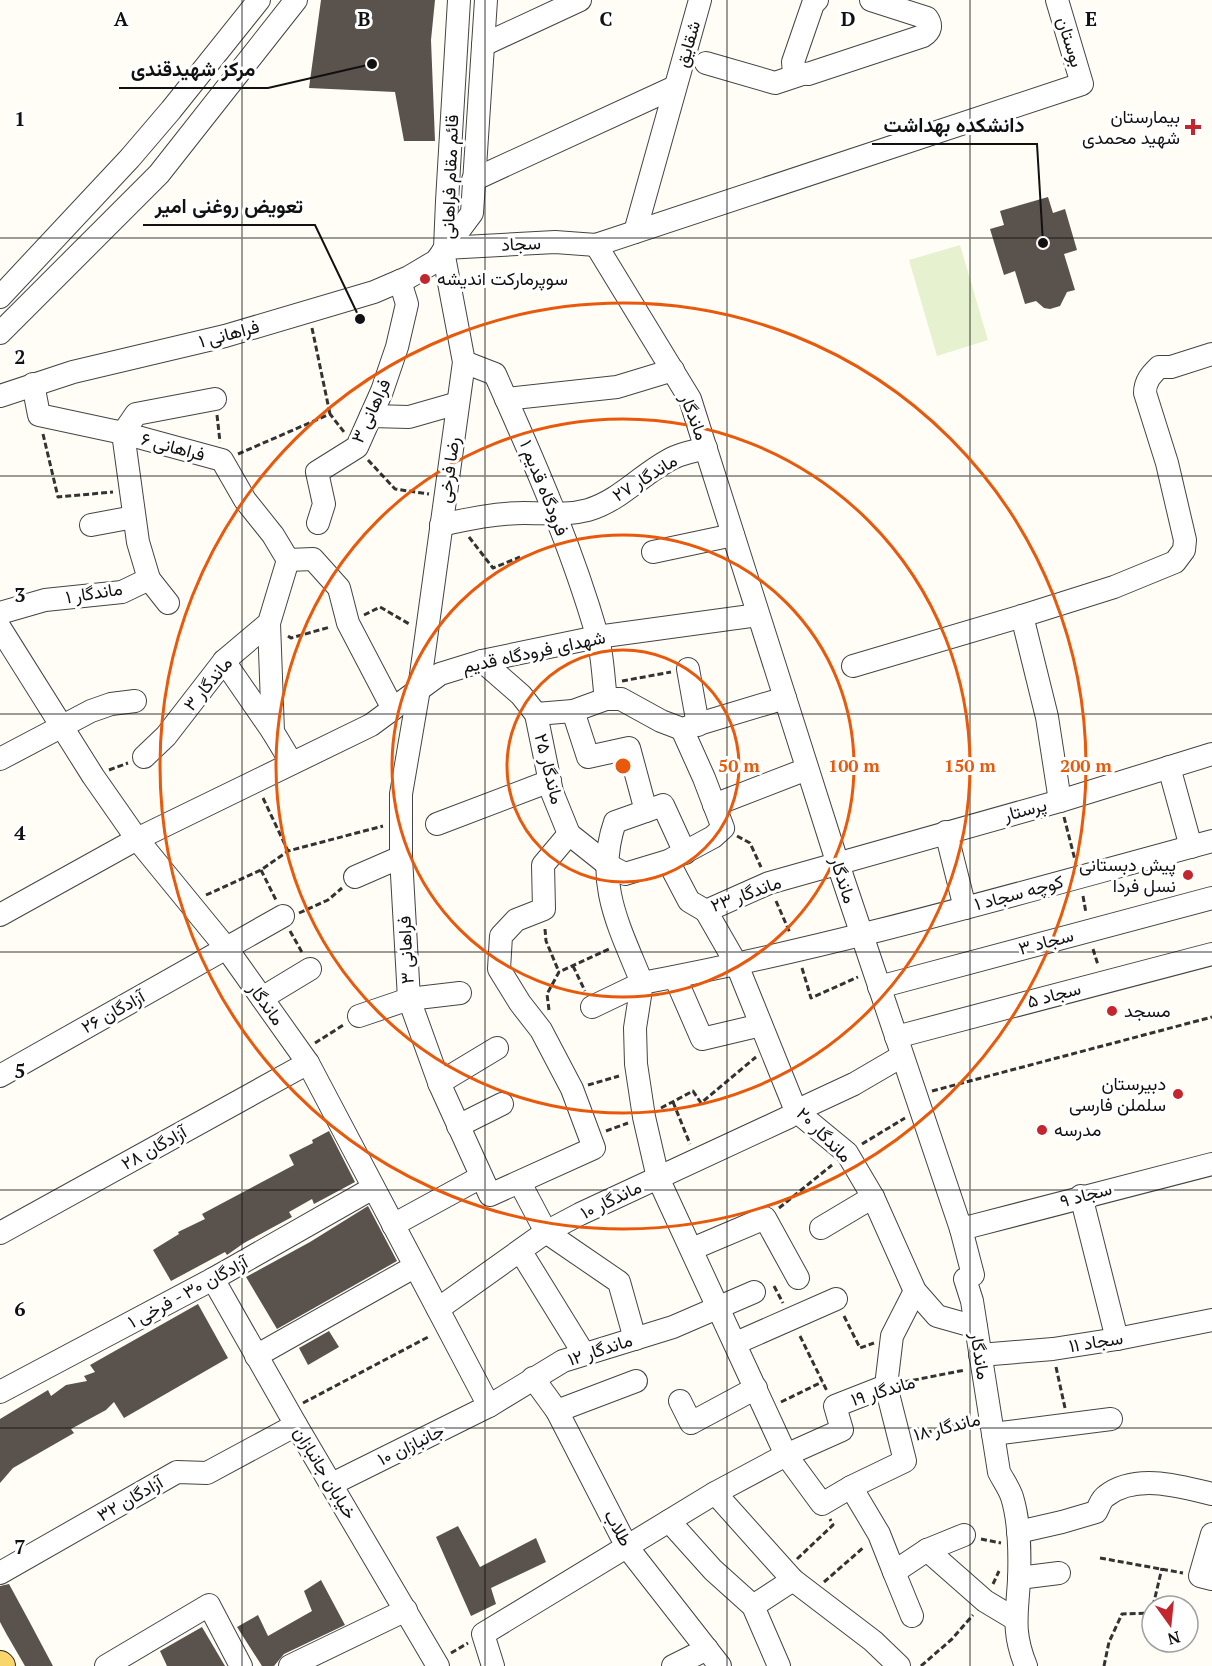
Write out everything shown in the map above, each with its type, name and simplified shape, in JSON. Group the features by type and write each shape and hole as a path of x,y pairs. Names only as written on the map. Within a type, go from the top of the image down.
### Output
{"street":[{"path":"0,297 130,158 259,0"},
{"path":"0,333 159,174 296,0"},
{"name":"قائم مقام فراهانی","path":"444,249 459,0"},
{"name":"قائم مقام فراهانی","path":"444,249 472,213 486,0"},
{"path":"483,45 580,0"},
{"name":"شقایق","path":"635,232 700,0"},
{"path":"706,63 775,83 923,36 930,28 927,18 871,0"},
{"name":"بوستان","path":"635,232 1082,84 1057,0"},
{"path":"799,75 794,73 793,62 810,2"},
{"path":"473,180 675,87"},
{"path":"596,245 635,232"},
{"name":"سجاد","path":"444,249 555,242 596,245"},
{"name":"ماندگار","path":"596,245 690,399 838,864 961,1229 973,1275 965,1279 972,1302 999,1472 1012,1495 1010,1538 1019,1578 1015,1618 1018,1646 1026,1666"},
{"name":"فراهانی ۱","path":"0,396 73,372 225,336 374,292 429,266 444,249"},
{"name":"رضا فرخی","path":"419,689 426,627 449,523 445,496 464,362 444,249"},
{"name":"فراهانی ۳","path":"318,523 324,504 317,472 357,447 382,391 397,347 406,304 400,281"},
{"path":"853,666 1114,587 1174,562 1184,550 1185,540 1167,463 1145,393 1145,385 1150,375 1159,367 1171,367 1212,354"},
{"name":"فرودگاه قدیم ۱","path":"464,362 495,374 556,515 597,637 606,699"},
{"path":"506,399 617,387 673,370"},
{"path":"33,384 39,415"},
{"path":"123,433 136,414 215,399"},
{"path":"371,416 409,417 458,403"},
{"name":"فراهانی ۶","path":"39,415 123,433 222,460 245,500 273,535 288,560"},
{"name":"ماندگار ۱","path":"0,613 45,600 122,592 148,579 138,542 123,433"},
{"name":"ماندگار ۲۷","path":"449,523 493,515 523,513 556,515 589,510 622,494 646,475 675,457 706,448"},
{"path":"91,525 134,517"},
{"path":"653,552 733,535"},
{"path":"273,732 269,623 288,560 313,559 339,588 348,623 393,709"},
{"path":"148,579 168,603"},
{"name":"شهدای فرودگاه قدیم","path":"0,915 137,839 371,725 440,674 482,661 597,637 758,615"},
{"path":"1022,616 1047,717 1060,801"},
{"name":"ماندگار ۳","path":"144,757 166,735 224,662 269,623"},
{"name":"ماندگار","path":"0,628 93,776 137,839 227,948 304,1057 489,1406"},
{"path":"482,661 521,695 536,714"},
{"path":"224,662 291,762"},
{"path":"393,1225 485,1186 520,1183 594,1148 572,1089 541,1030 514,994 499,969 501,936 516,920 544,909 543,865 569,834 608,865 625,874 676,857 713,837 723,828 690,727 688,669"},
{"name":"فراهانی ۳","path":"419,689 401,794 401,857 409,999 439,1083 485,1186"},
{"path":"606,699 621,699 661,721 690,727 785,698"},
{"name":"ماندگار ۲۵","path":"569,834 549,781 536,714 573,711 606,699"},
{"path":"0,759 91,711 111,704 135,701"},
{"path":"573,711 588,757 629,748 646,811 615,822 610,835 607,881 615,921 642,983 635,1028 637,1071 644,1117 658,1178 786,1455 822,1504"},
{"name":"پرستار","path":"838,864 1060,801 1212,754"},
{"path":"1169,767 1201,844"},
{"path":"714,805 807,769"},
{"path":"437,824 549,781"},
{"name":"ماندگار ۲۳","path":"646,811 663,805 688,901 706,911 769,883 838,864"},
{"path":"946,832 965,908"},
{"name":"کوچه سجاد ۱","path":"592,1007 642,983 737,965 965,908 1201,844"},
{"path":"355,877 401,857"},
{"name":"سجاد ۳","path":"876,978 1212,898"},
{"name":"ماندگار ۲۰","path":"706,911 737,965 796,1111 847,1153 873,1197 915,1291 937,1316 976,1327"},
{"name":"آزادگان ۲۶","path":"0,1076 283,916"},
{"name":"سجاد ۵","path":"796,1111 854,1084 899,1046 1212,954"},
{"path":"262,998 310,969"},
{"path":"675,977 702,1039 765,1036"},
{"path":"359,1016 409,999 460,993"},
{"path":"439,1083 497,1048"},
{"name":"آزادگان ۲۸","path":"0,1233 304,1057"},
{"path":"458,1126 502,1104"},
{"name":"ماندگار ۱۰","path":"442,1318 546,1232 789,1118 796,1111"},
{"name":"سجاد ۹","path":"961,1229 1081,1196 1212,1164"},
{"path":"520,1183 546,1232 619,1282 635,1338"},
{"name":"آزادگان ۳۰ - فرخی ۱","path":"0,1392 213,1279 373,1188"},
{"path":"1081,1196 1117,1339"},
{"path":"821,1228 873,1197"},
{"path":"692,1249 765,1218 798,1278"},
{"path":"521,1252 584,1354"},
{"path":"256,1356 414,1266"},
{"name":"خیابان جانبازان","path":"213,1279 437,1664"},
{"path":"900,1439 886,1386 892,1336 915,1291"},
{"name":"ماندگار ۱۲","path":"489,1406 563,1360 674,1327 754,1292"},
{"path":"735,1343 836,1299"},
{"name":"سجاد ۱۱","path":"981,1360 1117,1339 1212,1320"},
{"name":"طلاب","path":"533,1378 557,1411 627,1547 713,1658"},
{"path":"557,1411 636,1381"},
{"name":"ماندگار ۱۹","path":"786,1455 842,1430 835,1406 886,1386"},
{"path":"680,1401 691,1423 756,1388"},
{"name":"جانبازان ۱۰","path":"332,1484 489,1406"},
{"name":"آزادگان ۳۲","path":"0,1573 177,1472 207,1473 292,1418"},
{"name":"ماندگار ۱۸","path":"992,1425 1068,1424 1111,1419"},
{"name":"ماندگار ۱۸","path":"822,1504 905,1461 900,1439"},
{"path":"487,1655 627,1547 715,1493 786,1455"},
{"path":"1010,1538 1096,1512 1104,1497 1124,1486 1150,1484 1177,1486 1212,1494"},
{"path":"851,1487 879,1534 912,1616"},
{"path":"715,1493 789,1575 873,1641 899,1666"},
{"path":"669,1521 713,1570 753,1606 779,1666"},
{"path":"1206,1578 1212,1534"},
{"path":"894,1572 927,1550 964,1535"},
{"path":"927,1550 985,1601 1015,1618"},
{"path":"1019,1578 1059,1573"},
{"path":"753,1606 789,1575"},
{"path":"106,1666 209,1605 241,1666"},
{"path":"290,1666 406,1610"},
{"path":"673,1666 713,1658"}],"path":[{"path":"308,312 330,414 395,489 445,496"},
{"path":"215,399 222,460 330,414"},
{"path":"39,415 58,497 130,491"},
{"path":"449,523 493,568 519,557"},
{"path":"269,623 291,638 348,623 380,607 408,624 426,627"},
{"path":"606,699 623,680 688,669"},
{"path":"93,776 144,757"},
{"path":"255,781 288,851"},
{"path":"189,904 261,870 288,851 401,821"},
{"path":"723,828 750,843 797,949 811,998 876,978"},
{"path":"283,916 306,911 328,900 355,877"},
{"path":"544,909 546,941 559,972"},
{"path":"541,1030 550,1016 547,994 559,972 625,941"},
{"path":"573,966 592,1007"},
{"path":"304,1057 359,1016"},
{"path":"765,1218 847,1153 918,1102 1212,1017"},
{"path":"590,1137 644,1117 693,1091 702,1103 765,1036"},
{"path":"572,1089 637,1071"},
{"path":"673,1102 697,1160"},
{"path":"754,1292 798,1278"},
{"path":"836,1299 860,1348 892,1336"},
{"path":"292,1418 442,1318"},
{"path":"791,1318 835,1406"},
{"path":"1053,1349 1068,1424"},
{"name":"ماندگار ۱۹","path":"886,1386 981,1360"},
{"path":"766,1409 822,1382"},
{"name":"ماندگار ۱۸","path":"900,1439 992,1425"},
{"path":"789,1575 833,1526 822,1504"},
{"path":"811,1594 879,1534"},
{"path":"964,1535 1010,1538"},
{"path":"1100,1558 1206,1578"},
{"path":"1155,1594 1161,1568"},
{"path":"1104,1666 1109,1642 1122,1614 1140,1614"},
{"path":"437,1664 487,1655"}],"green space":[{"path":"960,245 988,340 937,356 909,260"}],"building":[{"path":"321,0 435,0 431,40 435,141 404,141 395,92 309,88"},
{"path":"1048,197 1053,213 1065,209 1077,250 1064,254 1075,290 1067,292 1060,306 1050,309 1044,308 1036,301 1025,304 1015,271 1004,275 990,229 1004,225 1000,211"},
{"path":"329,1131 355,1182 314,1204 312,1199 289,1212 292,1217 227,1255 225,1252 171,1281 153,1250 179,1234 178,1232 205,1219 202,1214 294,1165 289,1155 313,1143 312,1140"},
{"path":"368,1206 397,1261 277,1329 246,1277 310,1242"},
{"path":"198,1304 228,1358 124,1418 114,1402 106,1410 71,1429 74,1433 13,1468 0,1483 0,1419 48,1390 51,1396 66,1385 87,1381 84,1376 95,1372 90,1365"},
{"path":"329,1331 339,1347 308,1365 299,1348"},
{"path":"458,1526 480,1567 536,1538 546,1562 491,1588 496,1604 471,1616 436,1537"},
{"path":"321,1580 345,1625 284,1654 274,1666 262,1666 237,1627 258,1615 268,1636 312,1611 304,1591"},
{"path":"9,1584 53,1666 25,1666 0,1622 0,1586"},
{"path":"202,1627 225,1666 167,1666 160,1651"}],"place":[{"name":"مرکز شهیدقندی","path":"372,64"},
{"name":"بیمارستان شهید محمدی","path":"1193,127"},
{"name":"دانشکده بهداشت","path":"1043,243"},
{"name":"سوپرمارکت اندیشه","path":"425,279"},
{"name":"تعویض روغنی امیر","path":"360,319"},
{"name":"پیش دبستانی نسل فردا","path":"1188,875"},
{"name":"مسجد","path":"1112,1011"},
{"name":"دبیرستان سلملن فارسی","path":"1178,1094"},
{"name":"مدرسه","path":"1042,1130"}]}
